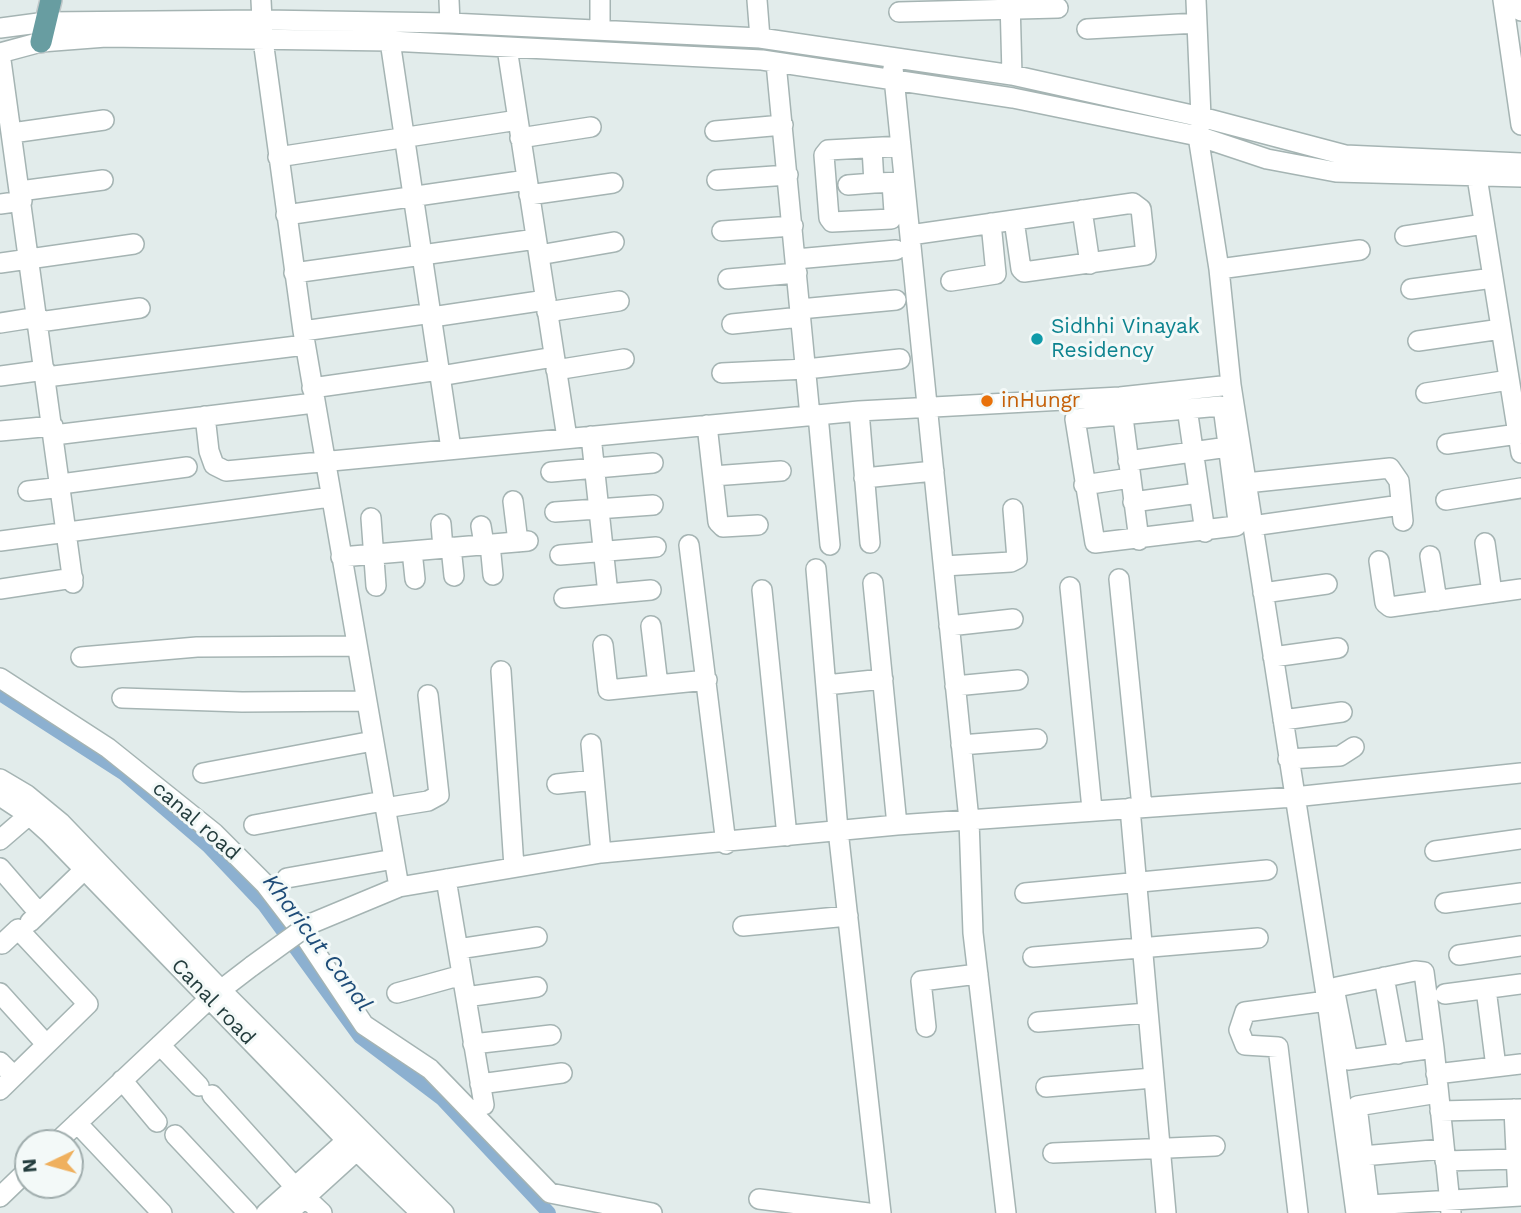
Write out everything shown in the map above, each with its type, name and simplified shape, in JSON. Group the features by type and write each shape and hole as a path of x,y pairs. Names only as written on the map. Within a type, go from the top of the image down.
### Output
{"main road":[{"path":"44,32 51,0"}],"street":[{"path":"449,0 450,23"},
{"path":"600,0 600,30"},
{"path":"757,0 760,38"},
{"path":"1196,0 1199,126 1219,268 1231,385 1327,1002 1356,1213"},
{"path":"1503,0 1521,125"},
{"path":"1519,0 1521,11"},
{"path":"1010,4 1012,75"},
{"path":"899,12 1010,4 1058,8"},
{"path":"262,10 263,40 304,338 399,887"},
{"path":"0,589 73,581 31,258 8,140 0,53 44,32 262,10 450,23 760,38 1012,75 1199,126 1267,159 1336,172 1521,177"},
{"path":"1087,29 1198,23"},
{"path":"0,28 106,37 390,41 732,57 1199,126 1345,155 1521,163"},
{"path":"390,41 451,449"},
{"path":"507,48 567,438"},
{"path":"893,58 887,147 890,183 910,235 969,820 978,974 1006,1213"},
{"path":"776,63 806,369 831,545"},
{"path":"8,140 104,120"},
{"path":"715,131 783,125"},
{"path":"887,126 894,212 891,219 830,220 825,153 887,147"},
{"path":"278,157 405,138 519,129 591,127"},
{"path":"718,180 788,175"},
{"path":"1447,444 1519,443 1517,403 1509,380 1477,177"},
{"path":"0,204 21,196 103,180"},
{"path":"286,215 415,196 613,183"},
{"path":"848,185 890,183"},
{"path":"910,235 991,223 1133,203 1141,209 1146,255 1022,271 1014,220"},
{"path":"1082,210 1090,264"},
{"path":"951,281 996,274 991,223"},
{"path":"1405,236 1484,224"},
{"path":"722,231 793,226"},
{"path":"294,272 424,255 614,243"},
{"path":"0,263 134,244"},
{"path":"729,279 896,250"},
{"path":"1219,268 1360,250"},
{"path":"1411,289 1493,278"},
{"path":"0,376 46,374 304,338 432,315 619,300"},
{"path":"732,324 896,300"},
{"path":"0,323 139,308"},
{"path":"1418,341 1501,329"},
{"path":"0,431 53,430 205,416 440,373 624,359"},
{"path":"722,373 806,369 900,359"},
{"path":"1426,393 1509,380"},
{"path":"205,416 209,452 214,465 226,471 928,406 1121,406 1187,408 1220,406 1238,524 1205,532 1095,543 1075,418 1121,406 1231,385"},
{"path":"1121,406 1139,540"},
{"path":"1187,408 1205,532"},
{"path":"859,411 870,543"},
{"path":"707,425 718,522 723,527 758,525"},
{"path":"591,436 608,594"},
{"path":"1084,485 1193,453 1228,447"},
{"path":"551,471 653,463"},
{"path":"28,491 187,467"},
{"path":"1246,482 1390,468 1399,480 1402,513 1252,526"},
{"path":"713,476 781,471"},
{"path":"864,478 934,471"},
{"path":"1446,500 1521,488"},
{"path":"1133,502 1199,493"},
{"path":"0,541 330,497"},
{"path":"341,557 447,548 485,538 523,541 513,501"},
{"path":"555,512 653,505"},
{"path":"944,566 1011,562 1017,559 1013,509"},
{"path":"371,518 376,586"},
{"path":"441,524 454,576"},
{"path":"485,538 493,575"},
{"path":"1485,543 1492,593"},
{"path":"689,545 708,680 726,844"},
{"path":"560,555 656,547"},
{"path":"412,551 415,579"},
{"path":"1430,556 1437,601"},
{"path":"1379,561 1387,606 1521,589"},
{"path":"816,569 838,830 881,1213"},
{"path":"1119,579 1136,807 1136,881 1166,1213"},
{"path":"873,583 897,825"},
{"path":"1263,593 1326,584"},
{"path":"1070,586 1093,809"},
{"path":"564,598 651,590"},
{"path":"762,590 787,836"},
{"path":"949,626 1013,619"},
{"path":"651,626 658,685"},
{"path":"603,645 608,690 708,680"},
{"path":"80,657 197,647 357,646"},
{"path":"1273,657 1338,648"},
{"path":"501,671 514,867"},
{"name":"canal road","path":"0,678 108,748 214,833 265,884 304,935 364,1025 430,1069 550,1193 652,1213"},
{"path":"826,685 883,679"},
{"path":"955,686 1018,680"},
{"path":"254,825 428,801 439,795 428,695"},
{"path":"122,698 242,702 365,701"},
{"path":"1283,720 1342,712"},
{"path":"961,745 1037,739"},
{"path":"203,773 373,741"},
{"path":"591,744 601,853"},
{"path":"1289,759 1340,756 1354,747"},
{"path":"71,1129 215,995 252,966 310,924 399,887 601,853 726,844 838,830 1093,809 1294,797 1521,773"},
{"path":"0,779 27,795 61,823 215,995"},
{"path":"557,784 594,780"},
{"name":"Canal road","path":"0,796 29,815 215,995 358,1140 421,1213"},
{"path":"0,840 29,815"},
{"path":"1435,851 1521,839"},
{"path":"287,878 394,859"},
{"path":"0,869 35,917 84,870"},
{"path":"1025,893 1267,870"},
{"path":"446,878 484,1105"},
{"path":"1445,903 1521,893"},
{"path":"743,926 848,916"},
{"path":"2,944 18,929 88,1004 46,1044 5,1076"},
{"path":"458,949 537,937"},
{"path":"1033,957 1258,938"},
{"path":"1459,955 1521,946"},
{"path":"1434,1048 1348,1060 1335,993 1337,987 1415,971 1424,972 1434,1048 1450,1206"},
{"path":"926,1027 921,981 978,974"},
{"path":"397,993 462,975"},
{"path":"1384,977 1398,1054"},
{"path":"1445,994 1521,984"},
{"path":"466,997 537,987"},
{"path":"1486,989 1496,1067"},
{"path":"0,993 46,1044"},
{"path":"1298,1213 1278,1047 1245,1045 1239,1030 1245,1012 1327,1002"},
{"path":"1038,1022 1147,1013"},
{"path":"473,1044 551,1035"},
{"path":"160,1045 322,1213"},
{"path":"1438,1093 1517,1109 1516,1159 1519,1196 1450,1206 1369,1205 1357,1106 1438,1093 1496,1067 1521,1064"},
{"path":"480,1084 562,1073"},
{"path":"1046,1087 1153,1078"},
{"path":"122,1080 157,1122"},
{"path":"77,1123 162,1213"},
{"path":"175,1135 248,1213"},
{"path":"266,1213 300,1192 358,1140 444,1213"},
{"path":"1054,1153 1214,1146"},
{"path":"1362,1156 1445,1155 1516,1159"},
{"path":"0,1197 14,1184"},
{"path":"288,1213 300,1192"},
{"path":"759,1199 868,1213"}],"waterway":[{"name":"Kharicut Canal","path":"0,694 123,773 208,846 264,905 360,1037 442,1099 549,1213"}],"place":[{"name":"Sidhhi Vinayak Residency","path":"1037,339"},
{"name":"inHungr","path":"987,401"}]}
